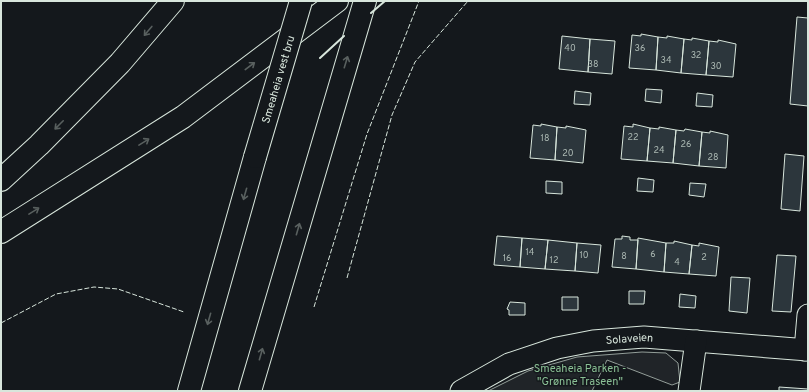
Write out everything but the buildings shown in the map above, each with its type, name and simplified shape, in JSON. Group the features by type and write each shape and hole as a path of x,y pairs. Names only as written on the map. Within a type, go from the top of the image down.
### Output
{"highway":[{"path":"1,180 39,146 120,63 173,1"},
{"name":"Smeaheia vest bru","path":"188,391 301,1"},
{"path":"1,232 183,117 337,1"},
{"path":"250,391 365,1"}],"street":[{"path":"807,350 808,315"},
{"name":"Solaveien","path":"464,389 509,364 557,348 593,342 644,337 807,350"},
{"path":"689,391 696,341"}],"green space":[{"name":"Smeaheia Parken - \"Grønne Traseen\"","path":"642,352 666,353 678,363 680,382 672,385 607,360 592,391 488,391 528,371 577,357"}],"fence":[{"path":"314,307 367,134 419,1"},
{"path":"347,278 392,115 415,62 468,1"},
{"path":"1,323 56,294 94,287 118,289 184,312"}],"wall":[{"path":"371,13 385,1"},
{"path":"320,58 344,36"}]}
